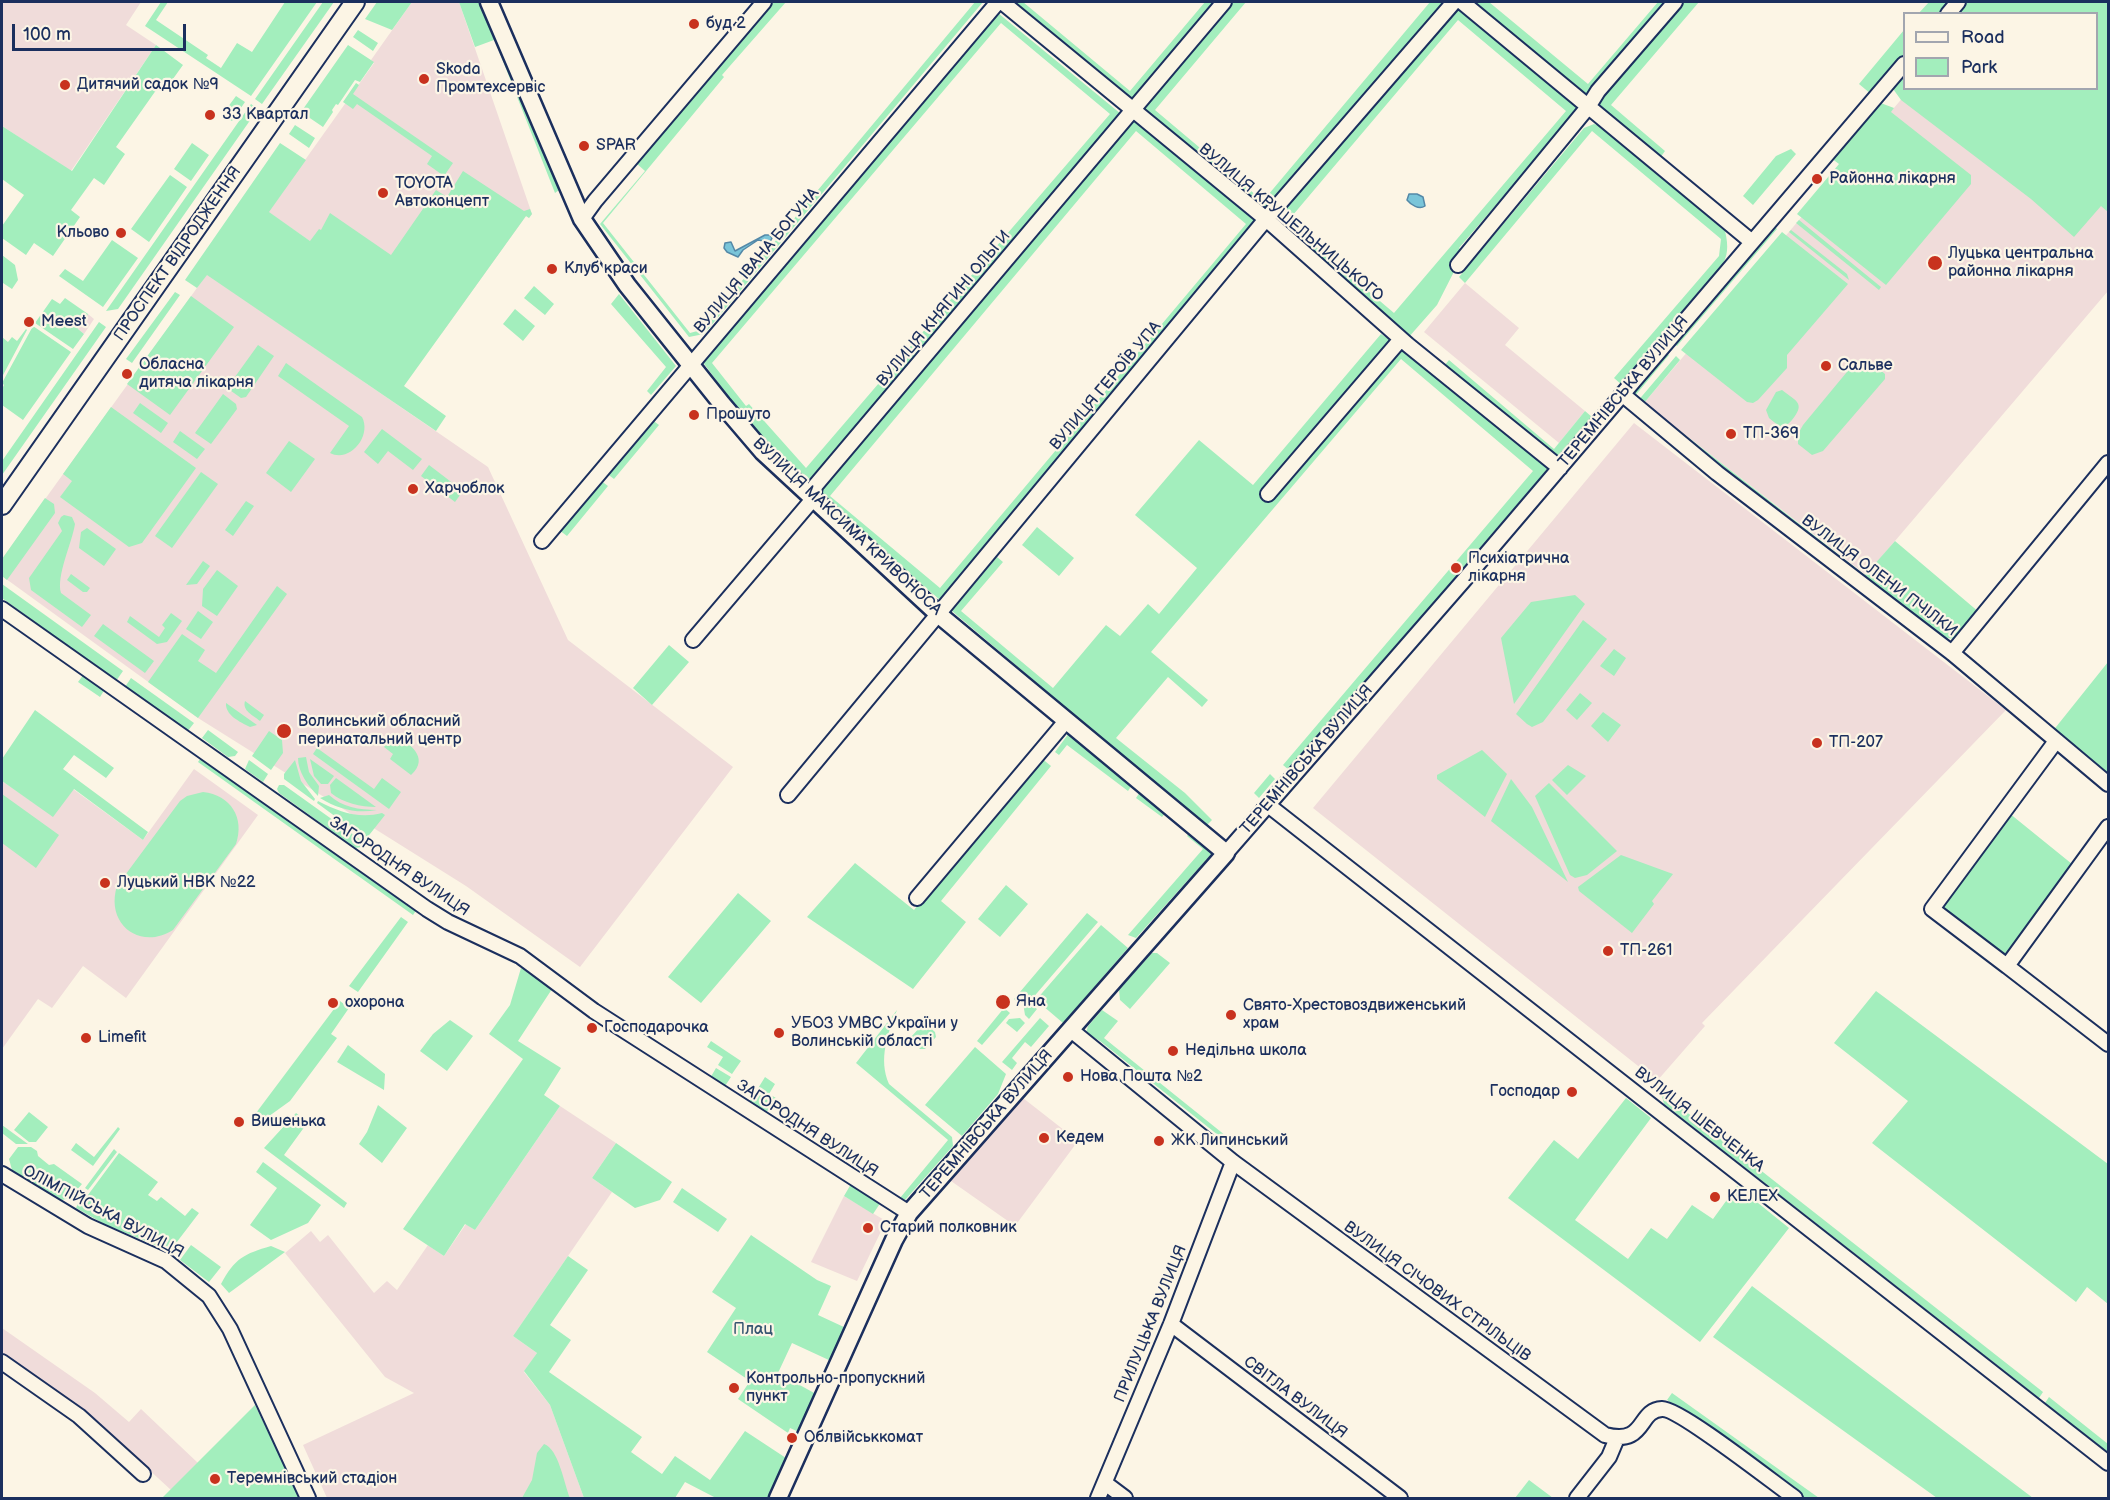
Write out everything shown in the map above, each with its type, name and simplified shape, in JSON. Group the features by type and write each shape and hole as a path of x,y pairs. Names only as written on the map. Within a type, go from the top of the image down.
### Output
{"main road":[{"name":"ПРОСПЕКТ ВІДРОДЖЕННЯ","path":"2,506 355,2"}],"street":[{"name":"ВУЛИЦЯ МАКСИМА КРИВОНОСА","path":"489,2 582,219 627,285 763,452 938,614 1226,853"},
{"path":"582,219 764,2"},
{"name":"ВУЛИЦЯ ІВАНА БОГУНА","path":"542,541 998,2"},
{"name":"ВУЛИЦЯ КРУШЕЛЬНИЦЬКОГО","path":"1002,2 1266,219 1401,339 1560,468"},
{"name":"ВУЛИЦЯ КНЯГИНІ ОЛЬГИ","path":"693,640 813,499 815,486 1224,2"},
{"name":"ВУЛИЦЯ ГЕРОЇВ УПА","path":"788,795 1266,219 1454,2"},
{"path":"1462,2 1752,242"},
{"path":"1458,265 1588,107 1598,91 1675,2"},
{"name":"ТЕРЕМНІВСЬКА ВУЛИЦЯ","path":"778,1498 894,1240 909,1213 1268,805 1903,66"},
{"path":"574,204 595,201"},
{"path":"1268,494 1401,339"},
{"name":"ВУЛИЦЯ ОЛЕНИ ПЧІЛКИ","path":"1622,394 1717,473 1952,653 2109,464"},
{"name":"ЗАГОРОДНЯ ВУЛИЦЯ","path":"2,609 427,909 448,922 520,956 602,1017 909,1213"},
{"path":"1952,653 2109,784"},
{"path":"916,898 1066,721"},
{"path":"2056,741 1932,909 2109,1044"},
{"name":"ВУЛИЦЯ ШЕВЧЕНКА","path":"1268,805 2109,1463"},
{"path":"2007,966 2109,827"},
{"name":"ВУЛИЦЯ СІЧОВИХ СТРІЛЬЦІВ","path":"1071,1030 1233,1161 1605,1436 1617,1438"},
{"name":"ПРИЛУЦЬКА ВУЛИЦЯ","path":"1098,1498 1171,1324 1233,1161"},
{"path":"2,1192 6,1178"},
{"name":"ОЛІМПІЙСЬКА ВУЛИЦЯ","path":"6,1178 88,1226 166,1262 209,1296 230,1329 308,1498"},
{"name":"СВІТЛА ВУЛИЦЯ","path":"1171,1324 1400,1498"},
{"path":"2,1362 79,1416 143,1474"},
{"path":"1577,1498 1609,1457 1617,1438 1632,1435 1655,1410 1668,1410 1693,1424 1795,1498"},
{"path":"1105,1483 1125,1498"}],"shaded area":[{"name":"Дитячий садок №9","path":"2,2 141,2 126,25 156,45 71,171 2,126"},
{"path":"412,2 459,2 532,214 529,218 526,216 442,333 268,212 374,63 371,60"},
{"name":"Луцька центральна районна лікарня","path":"2108,10 2108,291 1866,575 1644,403 1909,90 2098,90 2098,13"},
{"path":"207,274 488,467 568,640 733,767 580,967 466,886 198,718 2,576 2,559"},
{"path":"1465,283 1519,328 1505,345 1585,411 1559,443 1424,332"},
{"path":"88,314 94,319 84,334 78,329"},
{"path":"1634,423 2006,710 1702,1023 1705,1026 1657,1081 1313,808"},
{"name":"Луцький НВК №22","path":"194,769 258,815 126,998 83,966 52,1008 38,999 2,1049 2,781 53,816 73,789 143,840"},
{"path":"1023,1098 1078,1141 1015,1226 951,1181"},
{"path":"560,1106 616,1143 592,1178 612,1192 513,1336 537,1353 524,1372 550,1405 584,1498 327,1498 303,1445 414,1393 385,1377 285,1253 311,1231 320,1242 328,1235 374,1293 387,1281 397,1290 428,1245 444,1256 466,1224 475,1230"},
{"path":"844,1196 886,1221 857,1281 811,1262"},
{"path":"2,1328 95,1393 129,1422 141,1409 198,1463 171,1490 83,1409 2,1355"}],"green space":[{"path":"161,2 168,2 156,20 208,55 206,58 221,68 237,43 252,52 285,2 317,2 251,96 145,26"},
{"path":"323,2 334,2 262,104 255,99"},
{"path":"377,2 412,2 392,30 365,19"},
{"path":"459,2 479,2 494,40 475,47"},
{"path":"774,2 786,2 722,75 724,77 603,223 690,333 701,330 975,2 983,2 704,334 689,337 600,224 645,171 636,163"},
{"path":"1013,2 1023,2 1130,91 1205,2 1215,2 1130,102"},
{"path":"1233,2 1246,2 1155,110 1263,201 1430,2 1444,2 1264,214 1141,112"},
{"path":"1472,2 1489,2 1588,84 1658,2 1667,2 1587,98"},
{"path":"1684,2 1699,2 1611,105 1665,151 1660,158 1597,104"},
{"path":"1929,2 1950,2 1941,12 1920,12"},
{"path":"1964,2 2108,2 2108,212 2101,206 2074,237 2031,199 1901,100 1891,86 1903,72 1903,90 2098,90 2098,12 1955,12"},
{"path":"1457,5 1579,108 1459,248 1464,252 1437,305 1408,338 1274,221","holes":["1458,20 1566,111 1394,313 1287,222"]},
{"path":"998,13 1121,114 808,485 740,412 702,361","holes":["1001,23 1110,114 806,468 749,404 746,406 712,363"]},
{"path":"358,30 378,43 373,51 353,37"},
{"path":"1903,31 1903,56 1871,94 1859,84"},
{"path":"156,45 183,65 165,90 159,86 116,147 125,154 104,185 94,178 71,210 80,217 53,256 34,243 26,255 2,238 2,226 24,195 2,179 2,126 72,171"},
{"path":"348,45 374,62 360,82 355,80 338,105 336,104 323,127 301,112"},
{"path":"500,45 559,190 555,193 497,46"},
{"path":"356,83 359,85 353,94 453,163 444,176 427,164 432,156 357,104 353,109 343,102"},
{"path":"236,96 245,102 232,121 222,115"},
{"path":"1878,102 1894,108 1891,112 1971,175 1971,184 1886,285 1797,214 1839,164 1831,158"},
{"path":"251,104 258,109 118,309 106,311"},
{"path":"1134,118 1258,222 940,600 816,496","holes":["1136,131 1246,224 940,588 830,496"]},
{"path":"1594,124 1602,127 1725,231 1727,242 1727,251 1722,265 1622,385 1614,378 1719,256 1721,239 1592,131 1465,283 1459,277 1584,128"},
{"path":"295,125 315,138 309,148 289,134"},
{"path":"192,143 209,155 191,181 174,169"},
{"path":"280,143 306,160 269,212 310,241 319,229 321,230 330,213 391,255 436,190 447,197 463,171 524,211 530,209 532,214 529,218 526,216 404,386 446,416 436,431 207,275 197,288 185,280"},
{"path":"1791,149 1796,154 1753,205 1743,196 1776,156"},
{"path":"170,175 187,187 149,242 131,229"},
{"path":"1799,220 1881,287 1879,290 1796,223"},
{"path":"1774,226 1777,229 1677,346 1674,343"},
{"path":"1791,230 1847,274 1849,280 1789,232"},
{"path":"1782,232 1848,284 1787,355 1787,368 1758,400 1753,403 1747,402 1681,350"},
{"path":"112,240 138,258 103,307 59,276 65,269 83,281"},
{"path":"2,255 15,265 18,280 12,289 3,283 2,285"},
{"path":"534,286 554,304 545,315 524,298"},
{"path":"175,292 180,295 132,363 126,359"},
{"path":"619,294 676,366 651,395 647,391 666,367 611,304"},
{"path":"191,296 234,327 170,415 127,384"},
{"path":"65,298 88,314 78,329 84,334 73,349 35,323 52,299 60,304"},
{"path":"515,309 535,326 523,341 503,324"},
{"path":"99,322 106,327 2,475 2,461"},
{"path":"33,326 71,352 23,420 2,405 4,385 2,383"},
{"path":"26,329 2,377 2,337 8,342 12,337 17,341"},
{"path":"1381,334 1393,342 1262,496 1268,501 1403,346 1550,466 1290,771 1283,765 1533,471 1401,359 1151,652 1208,700 1202,707 1168,677 1116,738 1185,793 1212,820 1206,826 952,611 997,557 1003,562 961,611 1053,688 1106,625 1120,636 1148,604 1159,614 1197,568 1135,515 1199,440 1253,485"},
{"path":"258,345 274,356 246,397 241,398 227,388"},
{"path":"1666,352 1669,355 1634,397 1630,394"},
{"path":"1676,356 1680,360 1644,403 1865,575 1895,541 1980,613 1966,629 1952,639 1939,635 1924,626 1637,402"},
{"path":"1449,360 1554,449 1585,411 1592,417 1557,459 1444,366"},
{"path":"1869,360 1885,374 1885,379 1823,451 1812,455 1798,444 1798,434 1856,361"},
{"path":"286,363 362,417 364,432 362,439 352,451 338,455 330,453 349,426 278,376"},
{"path":"1782,390 1799,406 1792,420 1780,427 1769,418 1766,410 1776,392"},
{"path":"223,394 236,404 237,409 211,444 195,433"},
{"path":"140,403 168,423 161,433 133,413"},
{"path":"111,407 196,468 142,543 129,547 60,497 72,481 63,474"},
{"path":"651,419 659,425 614,479 606,473"},
{"path":"382,429 422,459 413,470 388,451 378,464 364,452"},
{"path":"180,431 205,449 197,459 173,442"},
{"path":"289,441 315,459 291,492 266,473"},
{"path":"429,465 463,491 455,502 421,476"},
{"path":"201,472 218,484 172,548 155,536"},
{"path":"600,480 608,486 567,536 559,530"},
{"path":"45,498 54,504 55,513 7,580 2,576 2,559"},
{"path":"246,501 254,506 233,536 225,530"},
{"path":"64,515 72,517 75,524 62,569 61,593 91,615 82,627 31,590 29,578 62,531 58,523"},
{"path":"1037,527 1074,558 1059,576 1022,545"},
{"path":"87,528 116,549 104,566 79,548 81,532"},
{"path":"203,561 210,566 197,584 186,585"},
{"path":"217,570 238,586 217,616 202,606 203,589"},
{"path":"71,574 90,588 87,592 83,592 67,580"},
{"path":"2,584 123,671 116,681 2,598"},
{"path":"277,586 287,594 198,718 148,682 182,634 205,650 198,661 216,673"},
{"path":"1575,595 1585,604 1514,704 1501,638 1531,602"},
{"path":"198,611 213,622 201,639 186,629"},
{"path":"171,613 182,621 167,642 157,644 127,622 130,616 159,637 165,628 162,625"},
{"path":"1583,620 1607,639 1543,722 1532,727 1516,714"},
{"path":"103,624 154,661 145,673 94,636"},
{"path":"669,645 689,662 652,705 633,688"},
{"path":"1614,649 1626,658 1614,676 1600,666"},
{"path":"2108,662 2108,778 2052,732"},
{"path":"84,674 105,689 100,697 78,682"},
{"path":"131,678 194,723 187,732 125,687"},
{"path":"1580,693 1592,703 1577,720 1566,710"},
{"path":"245,701 264,715 260,721 245,708"},
{"path":"226,703 257,725 250,727 234,718 228,711"},
{"path":"35,710 114,768 106,778 74,755 63,769 148,832 143,840 74,789 53,817 2,781 2,759"},
{"path":"1603,712 1621,725 1608,742 1591,726"},
{"path":"208,730 238,752 235,756 228,757 202,738"},
{"path":"269,731 282,740 283,753 271,770 252,756"},
{"path":"394,733 411,746 418,756 417,768 411,775 390,759 393,754 384,747"},
{"path":"1069,733 1134,782 1128,791 1067,745 1059,755 1055,752"},
{"path":"317,748 374,789 382,778 401,792 389,809 313,754"},
{"path":"1482,750 1507,774 1485,817 1437,779 1437,775"},
{"path":"202,756 417,909 413,915 198,762"},
{"path":"306,757 309,772 319,786 318,796 307,783 300,768 298,758"},
{"path":"1040,757 1051,766 941,901 966,922 913,989 807,917 855,863 914,910"},
{"path":"310,759 334,776 328,784 321,784 314,776"},
{"path":"249,760 268,774 263,782 245,769"},
{"path":"295,760 301,781 315,799 314,801 284,779 284,774"},
{"path":"1568,765 1586,776 1567,795 1552,780"},
{"path":"1270,774 1275,779 1259,798 1254,793"},
{"path":"336,778 376,807 352,804 331,793 330,785"},
{"path":"1511,779 1532,807 1568,882 1491,821"},
{"path":"1549,783 1617,851 1587,875 1575,878 1570,875 1535,796"},
{"path":"279,785 284,785 361,840 362,847 355,848 279,793 277,789"},
{"path":"1142,789 1167,811 1162,817 1136,798"},
{"path":"203,792 221,798 233,809 239,825 236,844 173,930 161,936 138,935 128,930 116,912 117,886 180,801 187,796"},
{"path":"2,794 59,835 36,868 2,843"},
{"path":"329,795 351,807 377,810 347,810 320,798"},
{"path":"318,801 357,815 382,813 385,815 366,839 317,803"},
{"path":"2009,813 2072,864 2007,960 1940,908"},
{"path":"1191,831 1214,851 1136,938 1128,935 1203,849 1187,836"},
{"path":"1621,855 1673,874 1652,901 1654,904 1632,933 1579,891 1578,887"},
{"path":"1006,885 1028,904 1000,937 978,919"},
{"path":"738,893 771,921 701,1003 668,977"},
{"path":"1087,913 1098,922 1031,1000 1025,995 1018,1003 1014,999"},
{"path":"401,917 408,922 358,992 349,986"},
{"path":"1101,925 1128,948 1063,1023 1036,1000"},
{"path":"1152,953 1157,953 1170,963 1130,1009 1120,1000 1119,990"},
{"path":"521,968 552,989 518,1041 561,1068 544,1095 560,1106 475,1230 465,1224 444,1256 403,1229 523,1059 489,1034 510,1005"},
{"path":"1876,991 2108,1164 2108,1304 2087,1287 2076,1302 1872,1143 1908,1101 1834,1043"},
{"path":"1026,1000 1037,1009 1029,1019 1025,1015 1023,1003"},
{"path":"340,1001 349,1008 331,1034 337,1038 290,1101 258,1127 250,1121"},
{"path":"1004,1008 1010,1013 982,1045 977,1041"},
{"path":"897,1010 884,1056 889,1084 952,1137 953,1146 905,1200 900,1198 948,1140 856,1063"},
{"path":"1102,1010 1118,1021 1104,1038 1236,1144 1233,1147 1100,1041 1086,1033 1088,1026"},
{"path":"1020,1018 1025,1023 1017,1032 1006,1023 1009,1019"},
{"path":"1040,1018 1049,1026 1031,1047 1025,1042 1012,1058 1017,1063 1012,1070 1002,1062"},
{"path":"450,1020 473,1036 447,1071 420,1051 433,1034"},
{"path":"922,1025 927,1025 935,1032 936,1037 925,1049 920,1049 911,1037"},
{"path":"711,1041 741,1061 732,1074 718,1065 723,1057 707,1047"},
{"path":"348,1045 385,1074 384,1090 337,1062"},
{"path":"975,1047 1006,1074 998,1094 962,1136 925,1105"},
{"path":"716,1068 731,1077 723,1089 709,1080"},
{"path":"765,1077 775,1084 769,1094 776,1098 774,1101 757,1090"},
{"path":"755,1092 772,1103 765,1115 748,1104"},
{"path":"1661,1092 2043,1392 2039,1398 1664,1104"},
{"path":"1626,1098 1651,1118 1575,1220 1628,1259 1651,1228 1667,1239 1692,1205 1713,1219 1737,1186 1789,1228 1700,1342 1508,1198 1554,1140 1578,1159"},
{"path":"378,1105 407,1128 382,1163 359,1144 367,1132"},
{"path":"29,1112 48,1127 36,1142 29,1142 14,1130"},
{"path":"296,1113 308,1122 284,1155 347,1203 344,1208 264,1148"},
{"path":"2,1125 28,1144 16,1144 2,1133"},
{"path":"118,1127 120,1129 93,1166 71,1150 76,1143 94,1157"},
{"path":"616,1143 672,1182 660,1200 635,1208 592,1178"},
{"path":"18,1147 31,1147 49,1165 54,1164 82,1184 70,1198 62,1200 12,1170 9,1159"},
{"path":"114,1149 117,1152 88,1190 85,1188"},
{"path":"119,1153 158,1182 148,1195 157,1201 161,1197 185,1216 192,1208 199,1213 170,1251 106,1225 76,1208 81,1197 85,1199"},
{"path":"263,1162 321,1205 308,1223 271,1240 250,1225 277,1188 256,1172"},
{"path":"851,1184 881,1202 873,1214 844,1196"},
{"path":"682,1188 727,1219 718,1232 673,1202"},
{"name":"Плац","path":"751,1235 817,1280 831,1286 818,1315 846,1328 831,1361 792,1343 778,1373 816,1394 799,1432 790,1428 788,1433 738,1399 750,1381 707,1352 736,1308 712,1292"},
{"path":"191,1245 221,1267 209,1282 180,1260"},
{"path":"271,1246 285,1252 229,1293 221,1284 231,1268 241,1258"},
{"path":"568,1256 588,1270 550,1325 571,1340 549,1372 642,1437 631,1452 662,1474 675,1456 710,1480 745,1431 786,1458 768,1498 716,1498 685,1482 675,1498 584,1498 550,1405 524,1371 537,1353 513,1336"},
{"path":"1752,1286 2033,1498 1937,1498 1713,1337"},
{"path":"1672,1393 1819,1498 1804,1498 1667,1400"},
{"path":"2049,1397 2108,1444 2108,1453 2045,1403"},
{"path":"255,1405 300,1498 162,1498"},
{"path":"544,1444 554,1453 570,1498 522,1498 532,1480 537,1453"},
{"path":"1529,1480 1553,1498 1515,1498"}],"water":[{"path":"1409,194 1423,197 1425,206 1418,207 1411,204 1407,200"},
{"path":"765,235 770,235 772,238 770,242 758,240 743,250 738,257 724,248 725,243 731,242 735,251"}],"place":[{"name":"буд 2","path":"694,24"},
{"name":"Skoda Промтехсервіс","path":"424,79"},
{"name":"Дитячий садок №9","path":"65,85"},
{"name":"33 Квартал","path":"210,115"},
{"name":"SPAR","path":"584,146"},
{"name":"Районна лікарня","path":"1817,179"},
{"name":"TOYOTA Автоконцепт","path":"383,193"},
{"name":"Кльово","path":"121,233"},
{"name":"Луцька центральна районна лікарня","path":"1935,263"},
{"name":"Клуб краси","path":"552,269"},
{"name":"Meest","path":"29,322"},
{"name":"Сальве","path":"1826,366"},
{"name":"Обласна дитяча лікарня","path":"127,374"},
{"name":"Прошуто","path":"694,415"},
{"name":"ТП-369","path":"1731,434"},
{"name":"Харчоблок","path":"413,489"},
{"name":"Психіатрична лікарня","path":"1456,568"},
{"name":"Волинський обласний перинатальний центр","path":"284,731"},
{"name":"ТП-207","path":"1817,743"},
{"name":"Луцький НВК №22","path":"105,883"},
{"name":"ТП-261","path":"1608,951"},
{"name":"Яна","path":"1003,1002"},
{"name":"охорона","path":"333,1003"},
{"name":"Свято-Хрестовоздвиженський храм","path":"1231,1015"},
{"name":"Господарочка","path":"592,1028"},
{"name":"УБОЗ УМВС України у Волинськiй області","path":"779,1033"},
{"name":"Limefit","path":"86,1038"},
{"name":"Недільна школа","path":"1173,1051"},
{"name":"Нова Пошта №2","path":"1068,1077"},
{"name":"Господар","path":"1572,1092"},
{"name":"Вишенька","path":"239,1122"},
{"name":"Кедем","path":"1044,1138"},
{"name":"ЖК Липинський","path":"1159,1141"},
{"name":"КЕЛЕХ","path":"1715,1197"},
{"name":"Старий полковник","path":"868,1228"},
{"name":"Контрольно-пропускний пункт","path":"734,1388"},
{"name":"Облвійськкомат","path":"792,1438"},
{"name":"Теремнівський стадіон","path":"215,1479"}]}
